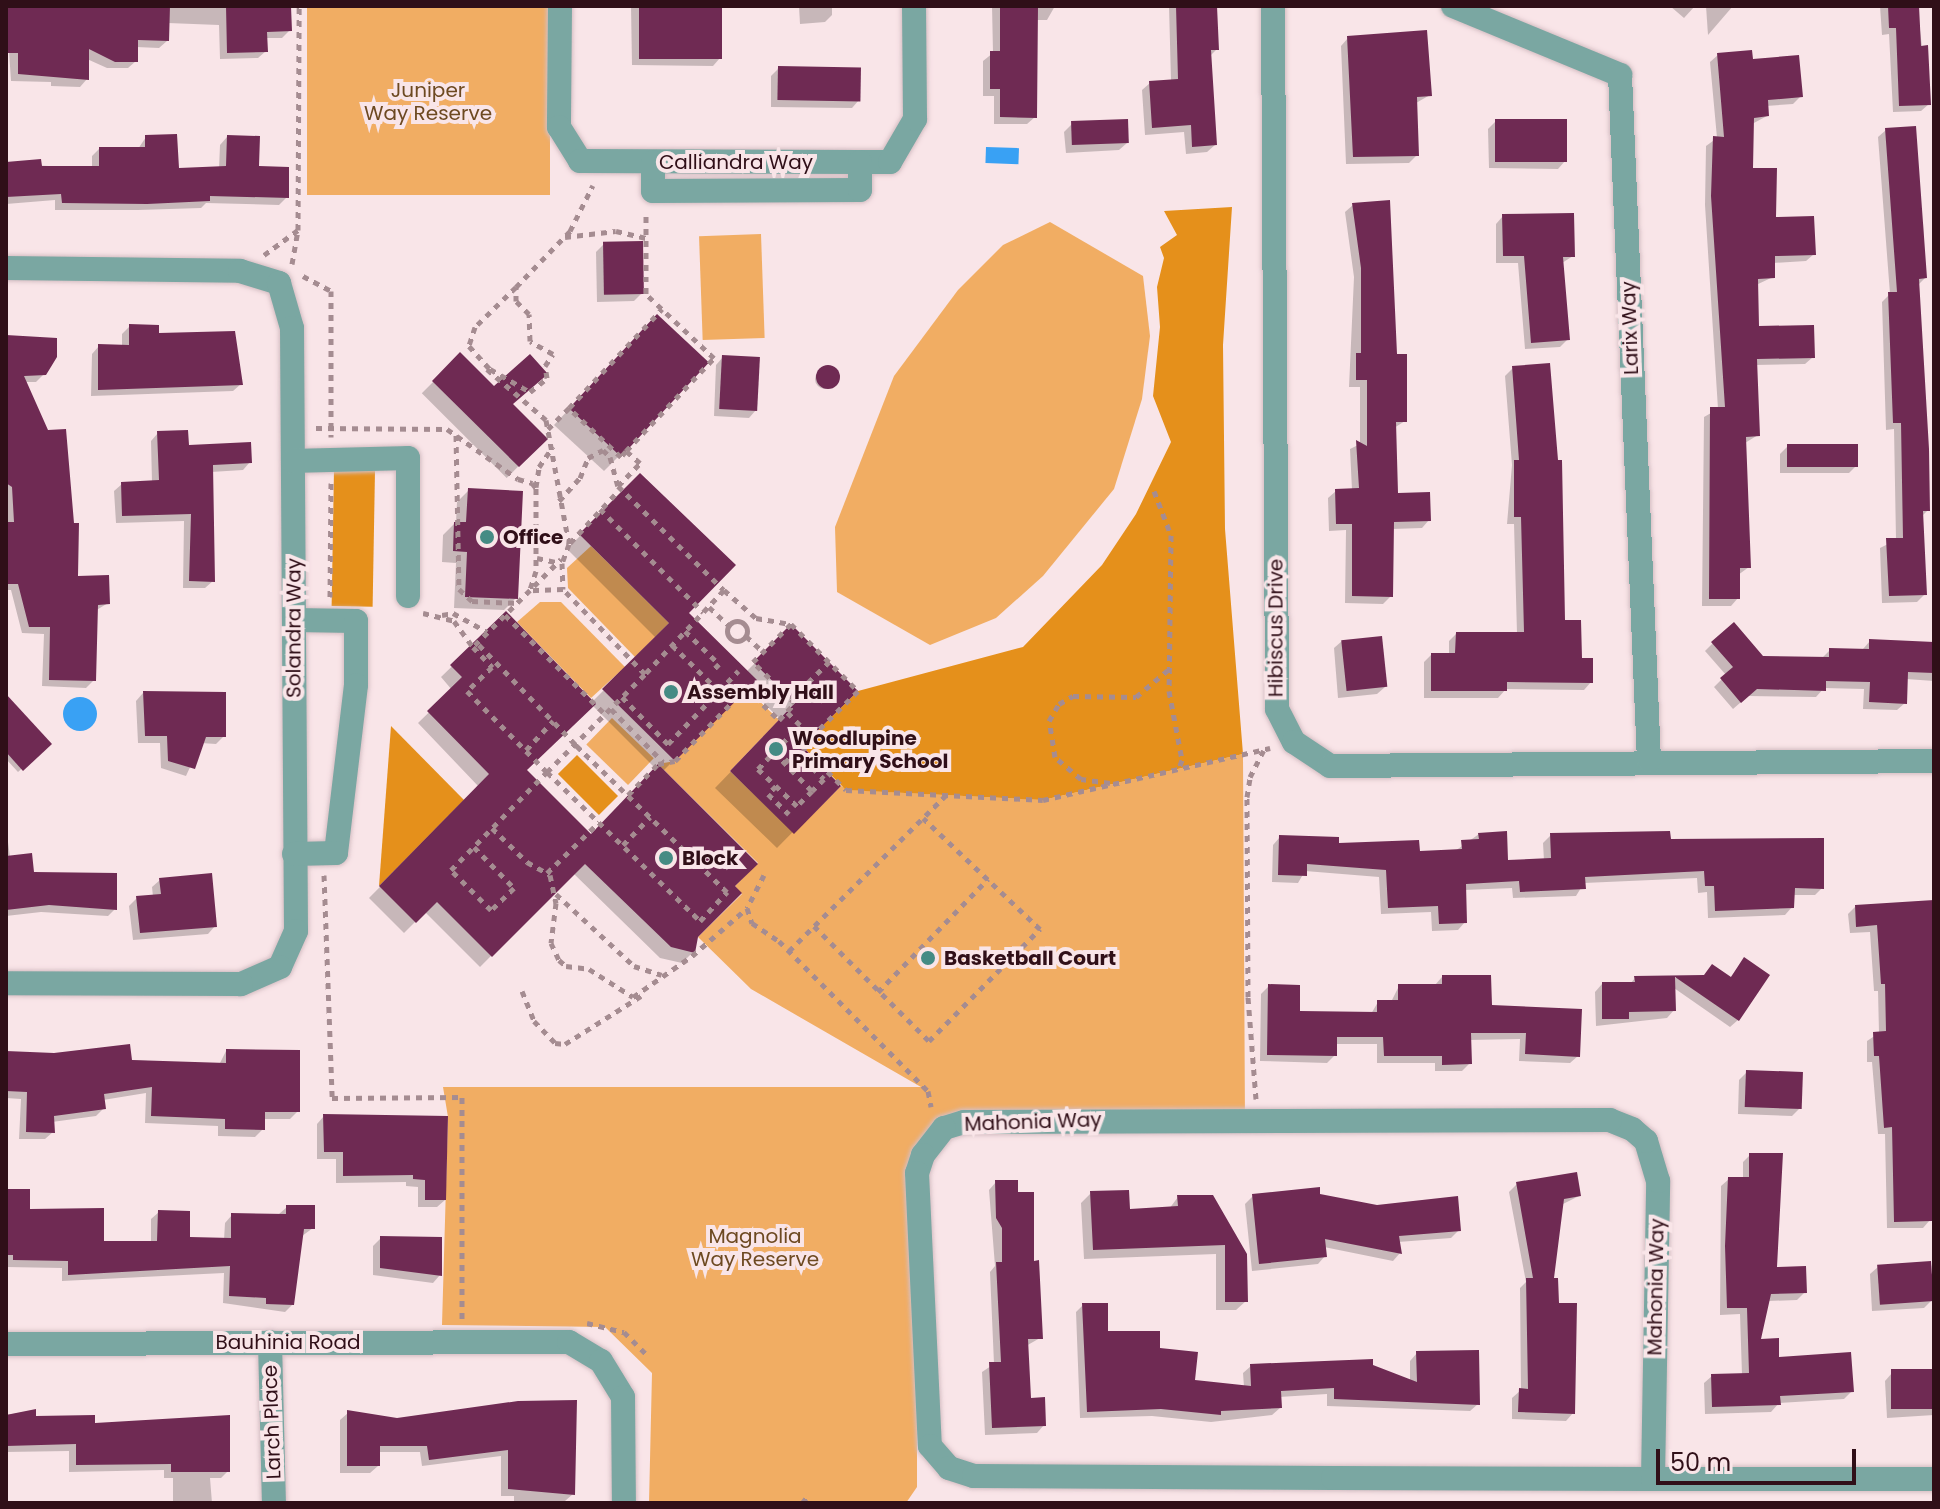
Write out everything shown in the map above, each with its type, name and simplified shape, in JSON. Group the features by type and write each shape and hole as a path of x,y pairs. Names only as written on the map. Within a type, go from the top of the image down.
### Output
{"street":[{"name":"Calliandra Way","path":"560,6 559,127 580,161 602,162 890,162 915,119 914,6"},
{"name":"Hibiscus Drive","path":"1273,6 1277,709 1294,742"},
{"name":"Larix Way","path":"1453,6 1620,75 1649,760"},
{"name":"Solandra Way","path":"6,268 240,271 279,283 292,328 296,931 280,967 241,984 6,983"},
{"path":"293,461 408,458 408,596"},
{"path":"294,620 356,621 356,685 336,853 294,854"},
{"path":"1294,742 1330,766 1649,760 1934,761"},
{"name":"Mahonia Way","path":"1653,1479 1658,1181 1646,1141 1610,1120 1258,1117 964,1122 944,1128 923,1155 917,1173 930,1446 949,1468 974,1476 1653,1479 1934,1479"},
{"name":"Larch Place","path":"270,1342 274,1503"},
{"name":"Bauhinia Road","path":"6,1344 569,1342 601,1361 623,1397 624,1503"}],"path":[{"path":"299,6 298,230 291,269 331,291 330,621"},
{"path":"569,544 559,501 553,446 541,414 505,388 469,346 475,327 581,217 602,162"},
{"path":"569,408 621,457 714,358 646,294 646,210"},
{"path":"240,271 298,230"},
{"path":"564,237 616,231 646,238"},
{"path":"478,360 530,392 547,378 545,366 553,354 530,341 529,314 516,301 516,287"},
{"path":"548,429 662,309"},
{"path":"293,428 409,425 456,434 536,488"},
{"path":"456,434 459,589 472,601 517,603"},
{"path":"530,590 536,557 539,467 553,446"},
{"path":"559,501 580,478 588,458 603,450 610,457 619,487 724,590 750,614 791,624 858,691 802,746 846,790 1043,800 1294,742"},
{"path":"563,589 569,544 640,463 626,451"},
{"path":"1154,491 1171,535 1169,669 1179,768"},
{"path":"600,509 703,612"},
{"path":"494,664 467,691 700,921 727,892 494,664 473,647 566,552"},
{"path":"536,557 550,565 559,561"},
{"path":"530,590 563,589 645,674"},
{"path":"474,847 514,888 491,910 451,870 724,590"},
{"path":"709,607 728,625 732,641 746,636"},
{"path":"441,615 453,613 488,632"},
{"path":"728,625 742,622 750,614"},
{"path":"505,615 605,714"},
{"path":"742,622 746,636 763,652"},
{"path":"628,795 664,763 675,761 746,688 779,720 787,712 795,703 753,662 791,624"},
{"path":"685,631 719,664 713,670"},
{"path":"672,645 719,691"},
{"path":"791,699 829,662"},
{"path":"1114,783 1072,774 1055,757 1049,721 1059,704 1073,696 1136,697 1169,669"},
{"path":"622,697 668,744 738,671"},
{"path":"611,709 664,763"},
{"path":"785,763 795,751 824,779 797,806 758,769 800,725 787,712"},
{"path":"526,750 553,721"},
{"path":"1258,1117 1248,997 1247,797 1257,758 1265,749"},
{"path":"774,752 812,791"},
{"path":"776,786 768,794 789,814"},
{"path":"789,951 946,795"},
{"path":"623,845 650,817"},
{"path":"814,926 929,1041 1040,929 923,818"},
{"path":"547,873 599,822"},
{"path":"492,828 527,862 547,873 555,893 634,966 662,975"},
{"path":"323,854 332,1098 462,1097 463,1342"},
{"path":"522,991 534,1021 555,1043 565,1044 648,990 662,975 747,908 764,875"},
{"path":"878,992 988,879"},
{"path":"555,893 551,943 559,960 566,966 589,969 633,997 648,990"},
{"path":"747,908 752,923 789,951 928,1091 932,1099 928,1112"},
{"path":"802,1503 807,1497"}],"green space":[{"name":"Juniper Way Reserve","path":"307,6 550,6 550,195 307,195"},
{"path":"1050,222 1143,276 1150,336 1142,399 1114,489 1043,576 996,618 930,645 837,592 835,527 894,376 958,290 1003,245"},
{"path":"761,234 765,338 703,340 699,236"},
{"path":"591,546 669,623 635,657 568,588 567,568"},
{"path":"540,602 561,602 625,667 591,698 517,622"},
{"name":"Magnolia Way Reserve","path":"746,688 779,720 730,771 794,833 841,786 850,790 1043,800 1243,754 1245,1124 950,1134 917,1173 917,1487 906,1503 649,1503 652,1373 605,1327 442,1325 448,1117 443,1087 921,1087 751,989 698,937 742,894 735,886 758,863 658,764 675,761"},
{"path":"612,718 654,758 628,785 586,745"}],"shaded area":[{"path":"1232,207 1223,345 1225,529 1243,754 1043,800 846,790 802,746 858,691 1023,647 1102,565 1136,514 1171,442 1153,396 1160,327 1157,287 1164,258 1160,247 1177,235 1164,211"},
{"path":"334,470 375,471 373,607 332,606"},
{"path":"391,726 464,800 379,886"},
{"path":"577,755 618,796 599,815 558,774"}],"water":[{"path":"986,147 1019,148 1018,164 985,163"},
{"path":"80,697 92,702 97,714 92,726 80,731 68,726 63,714 68,702"}],"building":[{"path":"6,6 170,6 169,41 138,40 138,62 115,62 89,49 89,80 18,74 18,53 6,53"},
{"path":"226,6 291,6 292,31 267,32 268,52 227,53"},
{"path":"639,6 722,6 722,59 639,59"},
{"path":"1000,6 1038,6 1037,118 1000,117 1000,89 990,89 990,51 1000,51"},
{"path":"1176,6 1217,6 1219,50 1211,50 1217,145 1192,147 1191,125 1152,128 1149,81 1178,79"},
{"path":"1888,6 1919,6 1921,46 1928,45 1931,105 1899,106 1896,28 1889,28"},
{"path":"1427,30 1432,96 1417,97 1419,156 1353,157 1347,36"},
{"path":"1752,50 1753,59 1799,55 1803,97 1768,100 1769,116 1754,118 1753,168 1777,168 1776,217 1814,216 1816,255 1775,256 1775,278 1758,279 1759,326 1814,325 1815,358 1757,359 1760,436 1746,437 1751,568 1740,568 1740,599 1709,599 1710,407 1725,407 1711,196 1713,136 1724,137 1717,53"},
{"path":"778,66 861,67 860,101 777,100"},
{"path":"1128,119 1129,143 1072,145 1071,121"},
{"path":"1495,119 1567,119 1567,162 1495,162"},
{"path":"1916,126 1927,278 1919,279 1929,449 1930,511 1923,511 1927,595 1889,596 1886,538 1903,538 1901,423 1893,423 1888,292 1897,292 1885,128"},
{"path":"177,134 179,168 226,166 227,135 260,136 259,166 289,167 289,198 210,196 210,201 147,204 62,203 61,194 6,197 6,162 41,159 42,166 99,166 99,147 145,147 145,135"},
{"path":"1390,200 1397,354 1407,354 1407,422 1396,422 1398,493 1430,492 1431,521 1394,522 1393,597 1352,596 1352,524 1336,524 1335,489 1359,488 1356,440 1367,446 1367,380 1356,380 1356,353 1361,353 1361,268 1352,203"},
{"path":"1574,213 1575,257 1563,257 1570,340 1531,343 1524,256 1503,256 1502,214"},
{"path":"643,241 644,294 604,295 603,242"},
{"path":"657,314 709,362 621,457 569,408"},
{"path":"129,324 159,325 159,333 235,331 243,385 98,390 98,344 129,345"},
{"path":"6,335 57,338 57,357 46,375 24,376 48,430 66,429 74,523 79,523 78,576 109,575 110,604 98,605 96,681 49,680 50,627 29,627 18,584 6,584 6,522 14,522 12,487 6,483"},
{"path":"460,352 494,386 530,354 548,374 513,404 548,439 519,467 432,381"},
{"path":"722,355 760,357 757,411 719,409"},
{"path":"1550,363 1558,460 1562,460 1565,620 1581,620 1582,658 1593,658 1593,683 1507,682 1507,691 1431,691 1431,653 1455,653 1456,632 1524,632 1521,517 1514,517 1514,460 1519,460 1512,366"},
{"path":"828,365 836,369 840,377 836,385 828,389 820,385 816,377 820,369"},
{"path":"188,430 189,445 251,442 252,463 213,465 215,582 189,581 191,514 122,516 121,482 159,480 157,431"},
{"path":"1787,444 1858,444 1858,467 1787,467"},
{"path":"640,473 736,565 689,613 757,680 675,761 602,689 669,623 579,534"},
{"name":"Office","path":"468,488 523,491 518,599 465,597 467,552 453,551 454,522 466,522"},
{"path":"506,611 596,704 527,770 591,834 658,764 758,864 735,886 742,893 698,937 695,953 671,947 585,864 492,957 437,902 416,923 379,886 489,774 427,711 462,677 450,665"},
{"path":"1734,622 1763,656 1829,657 1829,648 1869,649 1869,639 1934,642 1934,673 1908,672 1907,704 1869,702 1870,682 1826,681 1826,691 1757,689 1741,703 1720,678 1733,667 1711,642"},
{"path":"791,624 858,691 802,746 841,786 794,834 730,771 795,703 753,662"},
{"path":"1382,636 1387,687 1347,691 1341,640"},
{"path":"143,691 226,692 226,737 206,737 195,769 168,761 167,736 145,736"},
{"path":"6,694 52,744 23,771 6,752"},
{"path":"1507,831 1508,860 1551,858 1550,833 1670,831 1671,839 1824,838 1824,889 1795,888 1794,908 1715,911 1714,886 1705,886 1704,871 1585,877 1586,889 1520,892 1519,881 1466,884 1467,923 1439,924 1438,906 1388,908 1386,870 1307,864 1307,876 1278,875 1279,835 1339,837 1339,843 1419,840 1420,851 1462,849 1461,840 1479,839 1478,833"},
{"path":"32,853 34,872 117,873 117,910 49,905 6,910 6,856"},
{"path":"212,873 217,927 140,933 136,896 161,894 159,878"},
{"path":"1934,900 1932,1221 1894,1222 1892,1127 1884,1128 1879,1056 1874,1056 1873,1032 1886,1031 1885,984 1881,984 1877,925 1856,927 1855,905"},
{"path":"1744,957 1770,975 1739,1021 1675,977 1676,1011 1629,1012 1629,1019 1602,1019 1602,982 1635,982 1634,976 1704,975 1712,964 1731,977"},
{"path":"1442,975 1491,975 1492,1005 1582,1009 1580,1057 1525,1054 1526,1033 1471,1033 1472,1064 1442,1065 1442,1056 1384,1056 1383,1037 1337,1037 1337,1056 1267,1055 1268,984 1300,985 1300,1011 1377,1012 1377,1000 1398,1000 1398,984 1442,984"},
{"path":"130,1044 132,1060 226,1063 226,1049 300,1050 300,1112 265,1112 265,1130 225,1129 225,1119 151,1116 152,1087 104,1094 106,1109 54,1116 55,1133 26,1132 27,1092 6,1091 6,1051 54,1053"},
{"path":"1746,1070 1803,1072 1802,1109 1745,1107"},
{"path":"323,1114 448,1116 446,1200 425,1200 425,1180 413,1179 413,1175 343,1176 343,1152 324,1152"},
{"path":"1749,1153 1783,1153 1777,1267 1806,1266 1807,1293 1771,1294 1761,1339 1779,1338 1779,1357 1851,1352 1854,1392 1780,1396 1781,1405 1712,1407 1711,1374 1749,1373 1747,1308 1727,1308 1725,1246 1728,1177 1749,1177"},
{"path":"1577,1172 1581,1196 1564,1199 1554,1278 1558,1278 1559,1303 1577,1303 1575,1414 1518,1412 1519,1388 1528,1389 1526,1278 1533,1278 1516,1182"},
{"path":"995,1180 1018,1180 1018,1192 1034,1192 1034,1261 1039,1260 1043,1339 1028,1339 1031,1398 1045,1397 1046,1426 992,1428 989,1362 1001,1362 996,1262 1002,1262 1002,1228 996,1218"},
{"path":"1320,1187 1320,1194 1377,1205 1458,1196 1461,1231 1399,1236 1402,1254 1325,1239 1327,1257 1259,1264 1252,1194"},
{"path":"6,1189 30,1189 30,1209 104,1208 104,1241 157,1241 158,1210 190,1211 190,1237 231,1238 231,1213 286,1214 286,1205 315,1205 315,1229 304,1229 294,1305 266,1304 266,1298 229,1296 230,1266 68,1275 68,1261 13,1260 13,1255 6,1255"},
{"path":"1129,1190 1130,1209 1178,1206 1177,1195 1213,1195 1247,1254 1248,1302 1225,1302 1225,1245 1093,1250 1090,1191"},
{"path":"380,1236 442,1237 442,1276 380,1268"},
{"path":"1931,1261 1934,1301 1880,1305 1877,1265"},
{"path":"1082,1303 1108,1303 1108,1331 1160,1331 1160,1348 1198,1352 1195,1380 1251,1386 1250,1364 1373,1359 1373,1365 1417,1382 1416,1351 1479,1350 1480,1405 1334,1399 1334,1388 1281,1391 1282,1408 1221,1411 1221,1415 1161,1409 1087,1412"},
{"path":"1891,1369 1934,1369 1934,1409 1891,1409"},
{"path":"577,1400 575,1495 508,1489 508,1450 429,1460 427,1446 380,1446 380,1466 347,1466 347,1410 397,1418 518,1401"},
{"path":"36,1409 36,1416 95,1415 95,1423 230,1415 230,1472 171,1472 171,1464 76,1465 76,1444 6,1446 6,1415"}],"place":[{"name":"Office","path":"487,537"},
{"name":"Assembly Hall","path":"671,692"},
{"name":"Woodlupine Primary School","path":"776,749"},
{"name":"Block","path":"666,858"},
{"name":"Basketball Court","path":"928,958"}]}
